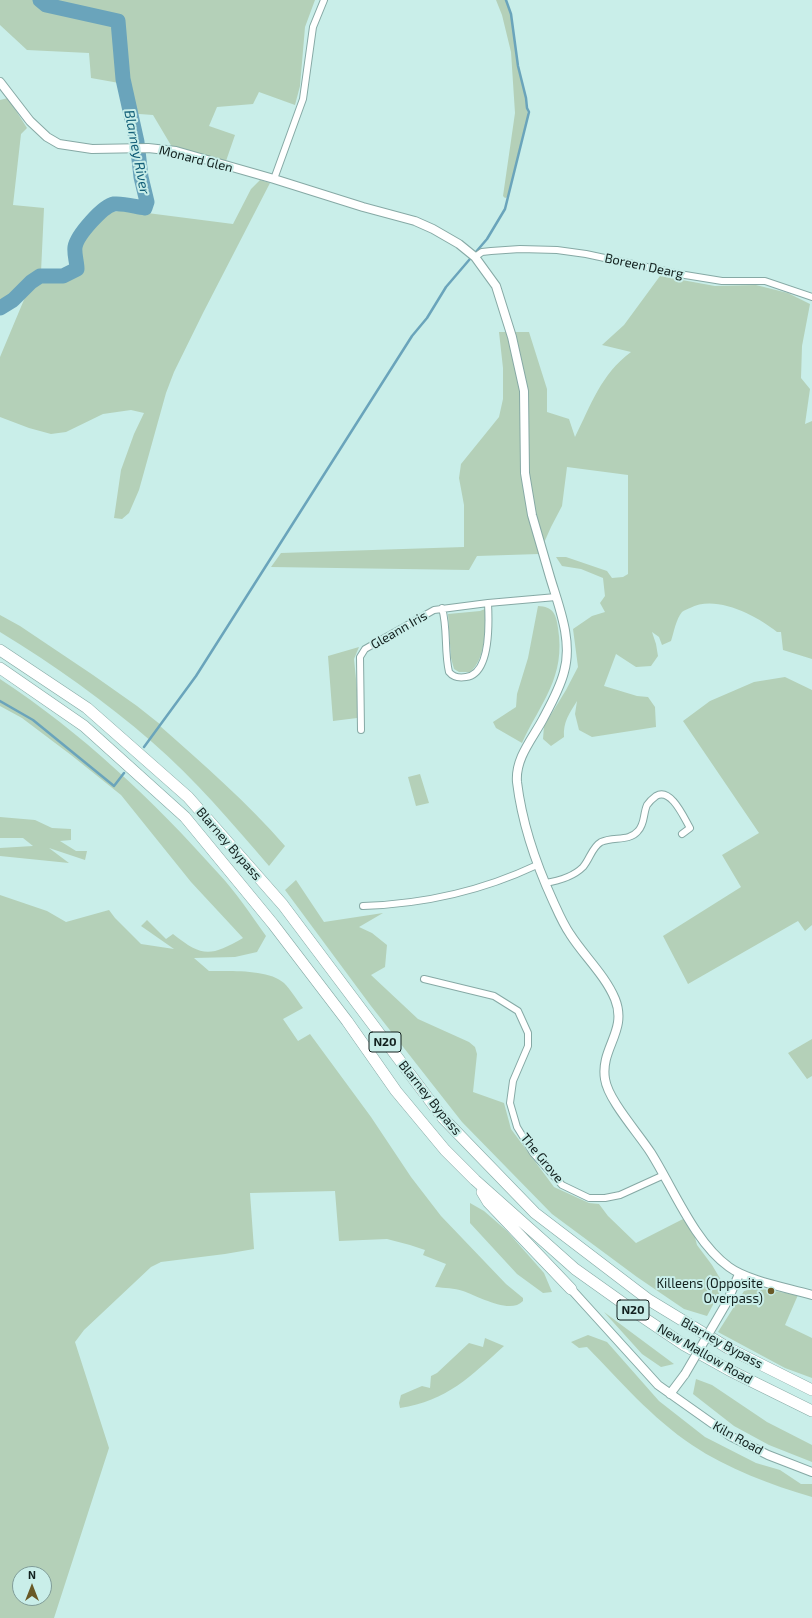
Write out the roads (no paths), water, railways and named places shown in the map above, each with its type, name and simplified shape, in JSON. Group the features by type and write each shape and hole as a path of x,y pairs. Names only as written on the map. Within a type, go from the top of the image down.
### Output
{"highway":[{"name":"Blarney Bypass","path":"0,650 87,708 188,797 283,905 443,1118 535,1213 649,1300 728,1348 811,1390"},
{"name":"Blarney Bypass","path":"0,668 84,726 185,817 273,924 347,1022 396,1091 445,1150 475,1180"},
{"name":"N20","path":"475,1180 488,1202 571,1289"},
{"name":"New Mallow Road","path":"475,1180 575,1269 622,1303 684,1345 723,1367 812,1411"}],"street":[{"path":"274,179 303,99 313,27 324,0"},
{"name":"Monard Glen","path":"0,82 30,121 47,137 66,146 92,149 148,148 176,151 274,179 363,207 414,220 452,239 473,255 496,286 512,337 524,391 525,473 532,515 564,625 567,649 565,671 552,702 522,756 518,767 517,780 525,822 537,865 569,934 609,986 618,1009 619,1025 606,1055 604,1076 606,1087 650,1152 684,1210 714,1254 739,1274"},
{"name":"Boreen Dearg","path":"473,255 482,252 520,249 557,250 586,254 679,274 722,281 766,281 812,297"},
{"name":"Gleann Iris","path":"361,730 360,657 365,649 434,610 488,603 556,597"},
{"name":"Gleann Iris","path":"442,608 445,617 447,664 449,672 455,677 462,678 473,674 482,665 486,652 490,620 488,603"},
{"path":"545,883 561,880 584,866 599,843 609,839 628,838 633,836 643,823 648,805 658,794 666,795 672,799 690,828 682,834"},
{"path":"363,906 411,903 464,892 496,883 537,865"},
{"name":"The Grove","path":"424,979 494,996 518,1011 528,1033 528,1046 513,1081 510,1103 517,1127 533,1153 562,1185 589,1198 605,1198 620,1195 664,1175"},
{"path":"670,1394 685,1374 727,1302 739,1274 812,1295"},
{"name":"Kiln Road","path":"571,1289 653,1379 670,1394 730,1436 768,1455 812,1472"}],"waterway":[{"name":"Blarney River","path":"0,308 13,300 31,282 40,276 63,276 77,269 75,247 80,236 97,215 109,206 118,204 145,208 147,202 141,177 137,142 123,79 118,21 46,5 40,0"},
{"path":"144,747 196,676 412,336 427,318 446,287 487,239 505,209 529,112 518,66 511,14 506,0"},
{"path":"0,701 33,720 114,786 124,773"}],"place":[{"name":"Killeens (Opposite Overpass)","path":"771,1291"}]}
